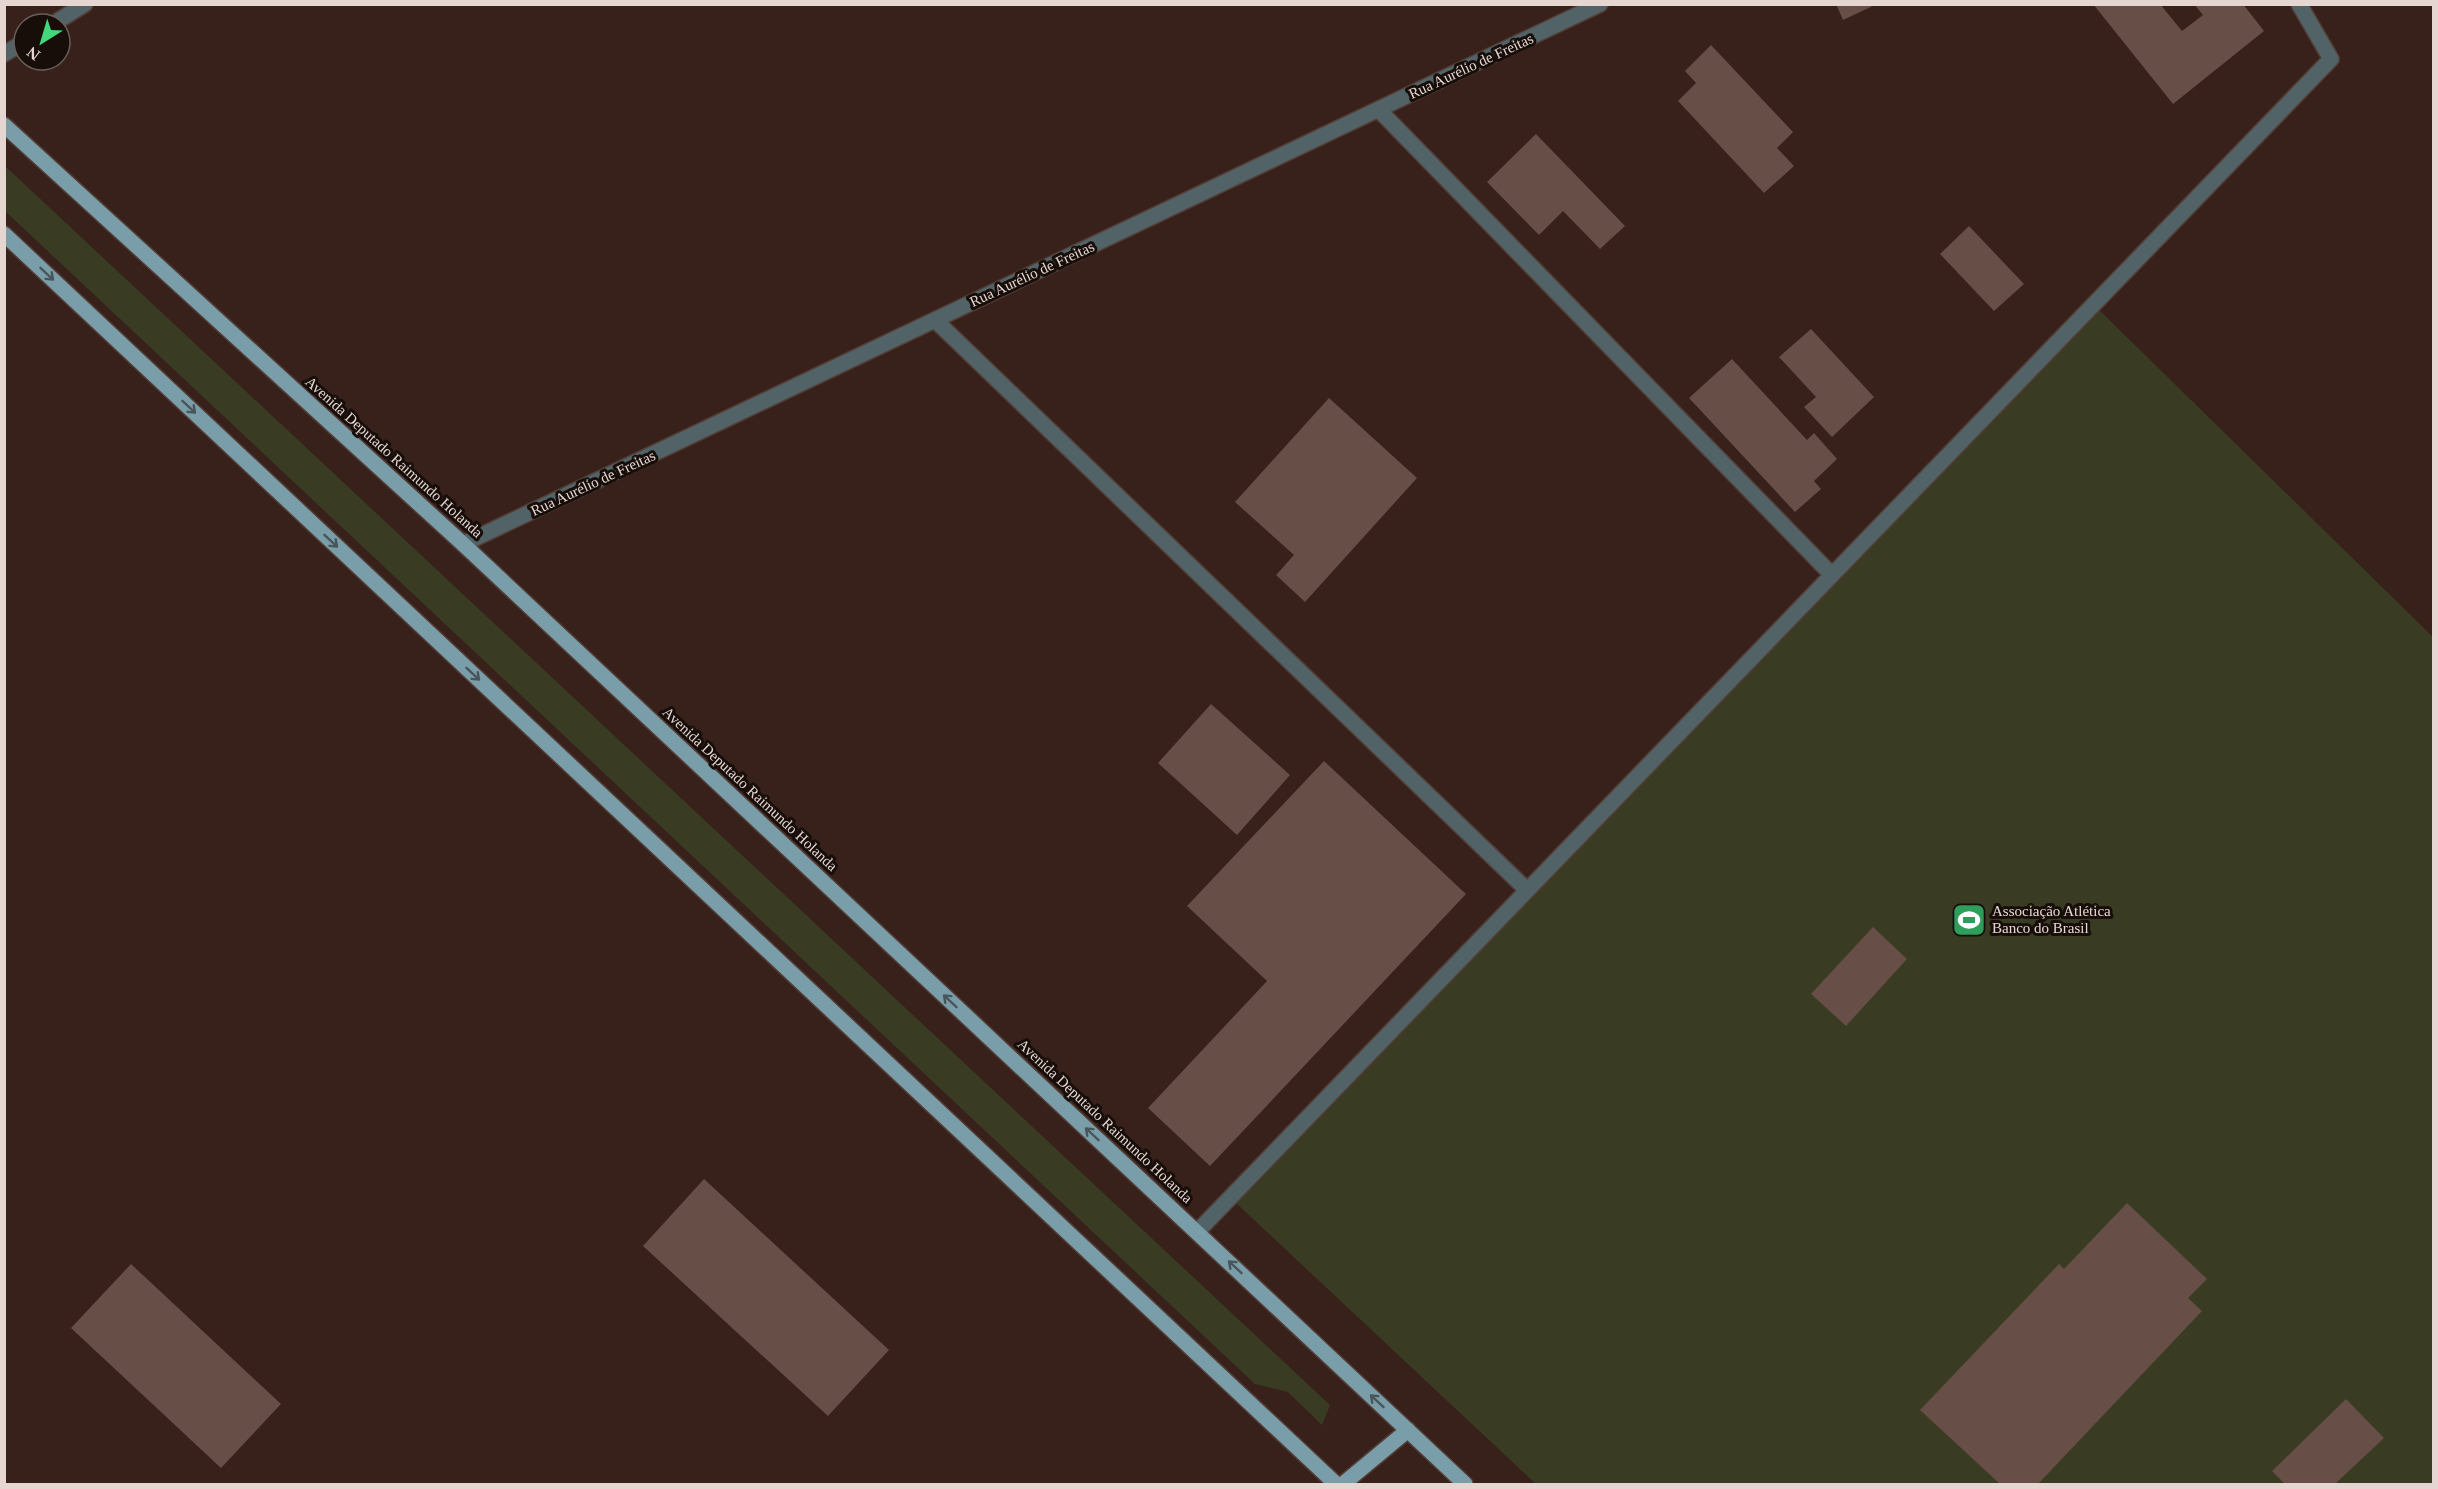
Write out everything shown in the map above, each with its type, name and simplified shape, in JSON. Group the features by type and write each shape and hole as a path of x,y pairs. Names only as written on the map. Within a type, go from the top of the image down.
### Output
{"main road":[{"name":"Avenida Deputado Raimundo Holanda","path":"4,126 463,544 1465,1485"},
{"path":"4,234 1336,1485"},
{"path":"1343,1485 1408,1430"}],"street":[{"path":"72,12 85,4"},
{"name":"Rua Aurélio de Freitas","path":"463,544 1600,4"},
{"path":"1197,1232 2331,59 2299,4"},
{"path":"1379,110 1832,575"},
{"path":"935,320 1527,890"}],"green space":[{"path":"5,166 1330,1405 1322,1425 1288,1392 1255,1384 5,211"},
{"name":"Associação Atlética Banco do Brasil","path":"2093,304 2433,637 2433,1484 1536,1484 1235,1202"}],"building":[{"path":"1836,4 1877,4 1843,20"},
{"path":"2093,4 2160,4 2182,31 2203,15 2194,4 2243,4 2264,31 2173,104"},
{"path":"1711,45 1793,132 1777,148 1794,166 1764,193 1678,101 1696,83 1685,71"},
{"path":"1536,134 1625,226 1600,249 1563,211 1539,235 1487,182"},
{"path":"1969,226 2024,284 1994,311 1940,254"},
{"path":"1811,329 1874,397 1832,437 1804,407 1816,397 1779,357"},
{"path":"1732,359 1807,440 1814,433 1837,459 1814,481 1821,489 1795,512 1689,398"},
{"path":"1329,398 1417,478 1305,602 1276,575 1294,555 1235,502"},
{"path":"1211,704 1290,775 1237,835 1158,763"},
{"path":"1324,761 1466,894 1210,1166 1148,1108 1267,981 1187,906"},
{"path":"1873,927 1907,959 1846,1026 1811,994"},
{"path":"704,1179 889,1350 828,1416 643,1246"},
{"path":"2127,1203 2207,1279 2188,1298 2202,1311 2038,1484 2000,1484 1920,1410 2059,1264 2064,1269"},
{"path":"131,1264 281,1404 221,1468 71,1328"},
{"path":"2346,1399 2384,1438 2335,1484 2285,1484 2272,1471"}],"place":[{"name":"Associação Atlética Banco do Brasil","path":"1969,920"}]}
